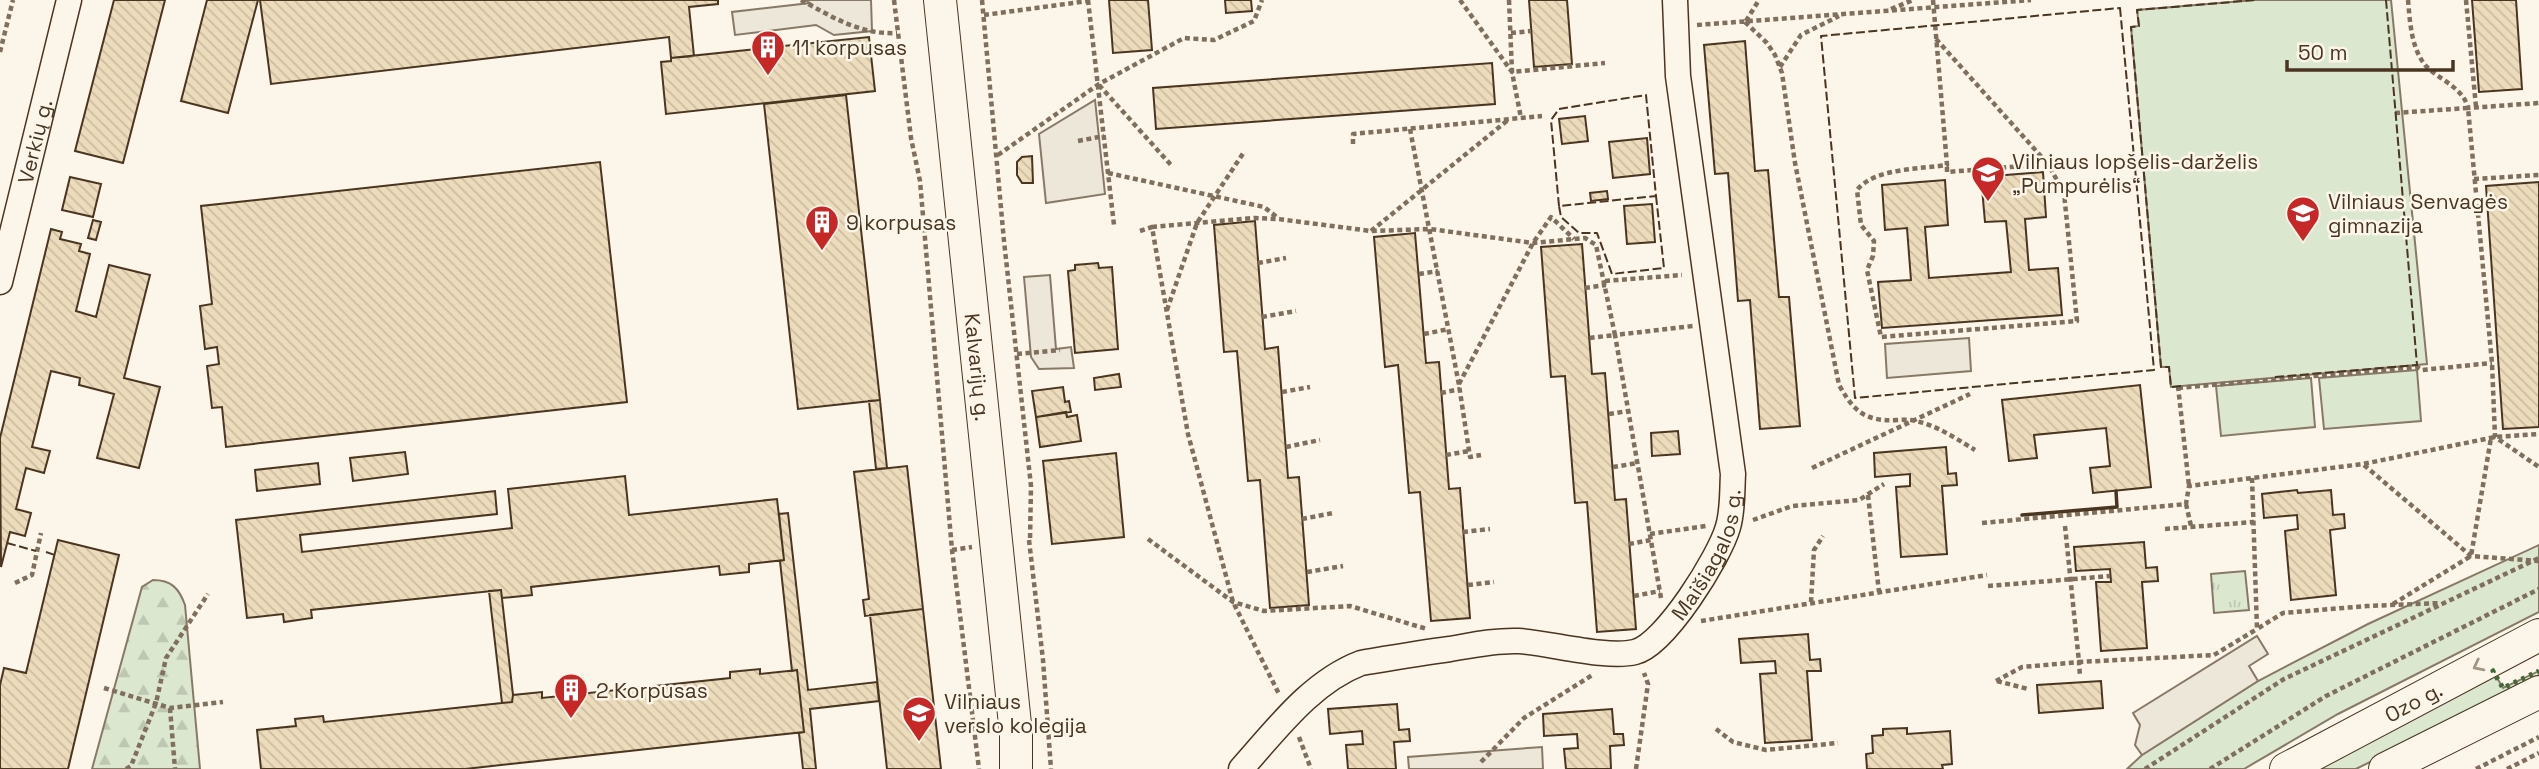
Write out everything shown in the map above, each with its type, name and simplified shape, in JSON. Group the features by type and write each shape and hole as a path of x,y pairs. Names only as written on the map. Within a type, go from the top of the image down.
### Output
{"main road":[{"name":"Kalvarijų g.","path":"940,0 1016,734 1016,769"},
{"name":"Ozo g.","path":"2286,769 2539,635"},
{"path":"2385,769 2539,692"},
{"name":"Kalvarijų g.","path":"1016,734 1027,769"}],"street":[{"name":"Verkių g.","path":"0,282 69,0"},
{"name":"Maišiagalos g.","path":"1628,653 1652,643 1666,627 1707,574 1729,525 1732,474 1678,76 1675,0"},
{"path":"1241,769 1290,715 1332,677 1361,663 1496,641 1628,653"}],"path":[{"path":"0,52 13,0"},
{"path":"801,0 849,26 880,34 897,33"},
{"path":"894,0 911,138 920,181 952,550 979,769"},
{"path":"982,0 1031,486 1030,540"},
{"path":"984,15 1088,0 1114,225"},
{"path":"997,156 1098,84 1184,38 1214,40 1254,22 1262,0"},
{"path":"1460,0 1512,72"},
{"path":"1509,0 1512,72 1521,118"},
{"path":"1745,22 1759,0"},
{"path":"1887,10 1913,0"},
{"path":"1933,0 1947,172 2048,164"},
{"path":"1676,26 2031,0"},
{"path":"2408,0 2412,33 2424,64 2466,99 2468,108 2491,363 2493,437 2471,556"},
{"path":"2466,0 2476,107"},
{"path":"1780,67 1801,35 1843,14"},
{"path":"1745,22 1767,43 1780,67 1795,163 1839,385 1850,405 1859,412 1880,420 1911,420 1941,430 1975,450"},
{"path":"1511,33 1531,31"},
{"path":"1936,39 2048,164 2064,192 2077,321 1881,337 1867,270 1873,256 1874,241 1861,225 1857,190 1863,182 1878,174 1947,165"},
{"path":"1512,72 1605,63"},
{"path":"1098,84 1171,165"},
{"path":"2395,113 2539,103"},
{"path":"1353,144 1353,134 1542,116"},
{"path":"1371,231 1508,119"},
{"path":"1410,129 1449,329 1470,457 1481,455"},
{"path":"1078,141 1104,136"},
{"path":"1167,311 1197,223 1244,152"},
{"path":"1108,173 1264,207 1278,219"},
{"path":"2474,179 2539,175"},
{"path":"1441,393 1459,387 1534,243 1551,217 1574,239"},
{"path":"1140,231 1152,227 1254,218 1371,231 1430,229 1534,243 1585,238 1596,245 1606,283 1666,627 1987,575"},
{"path":"1152,227 1188,434 1233,602 1290,715 1311,769"},
{"path":"1258,263 1286,258"},
{"path":"1419,274 1438,271"},
{"path":"1585,288 1606,283 1704,273"},
{"path":"1262,317 1296,311"},
{"path":"1589,338 1711,324"},
{"path":"1424,334 1449,329"},
{"path":"1017,354 1060,349"},
{"path":"2191,526 2186,504 2189,486 2178,387 2491,363"},
{"path":"1282,393 1310,387"},
{"path":"1812,468 1970,394"},
{"path":"1609,414 1629,411"},
{"path":"2189,486 2363,464 2493,437 2539,434"},
{"path":"2493,437 2539,467"},
{"path":"1286,447 1320,440"},
{"path":"1446,455 1469,451"},
{"path":"1613,467 1638,463"},
{"path":"2363,464 2471,556"},
{"path":"2252,478 2257,629"},
{"path":"1840,502 1859,500 1884,484"},
{"path":"1867,495 1879,592"},
{"path":"1982,523 2186,504"},
{"path":"1302,519 1333,513"},
{"path":"2165,529 2255,522"},
{"path":"2065,526 2080,676"},
{"path":"1463,532 1490,529"},
{"path":"15,583 32,575 41,534"},
{"path":"1811,602 1814,550 1823,536"},
{"path":"1148,539 1233,602 1264,611 1350,606 1440,633"},
{"path":"1629,544 1651,540"},
{"path":"2392,605 2471,556 2537,560"},
{"path":"2145,769 2284,680 2537,560"},
{"path":"1307,572 1343,566"},
{"path":"1034,574 1051,769"},
{"path":"1988,586 2110,576"},
{"path":"1468,586 1494,582"},
{"path":"2210,769 2326,696 2539,589"},
{"path":"1634,596 1660,591"},
{"path":"126,769 131,766 156,703 166,658 208,594"},
{"path":"2028,689 1996,681 2022,667 2214,655 2283,613 2442,603"},
{"path":"1481,762 1524,718 1628,653 1648,684 1636,769"},
{"path":"104,688 170,708 223,702"},
{"path":"170,708 175,769"},
{"path":"1716,729 1733,742 1766,750 1838,743"},
{"path":"2476,769 2539,737"},
{"path":"2507,769 2539,753"}],"green space":[{"name":"Vilniaus Senvagės gimnazija","path":"2255,0 2391,0 2427,364 2171,387 2169,367 2161,367 2131,27 2139,26 2137,10"},
{"path":"2417,370 2421,421 2324,429 2319,378"},
{"path":"2311,378 2315,427 2221,436 2216,386"},
{"path":"2539,545 2539,612 2338,714 2244,769 2127,769 2142,755 2258,681 2368,624"},
{"path":"2245,571 2249,610 2214,613 2211,574"},
{"path":"153,580 174,586 185,605 200,769 92,769 142,587"},
{"path":"2493,671 2503,688 2539,671 2539,677 2356,769 2307,769"}],"shaded area":[{"path":"805,0 871,0 872,31 834,35 816,25 735,35 732,12 810,3"},
{"path":"1095,100 1105,194 1046,203 1039,134"},
{"path":"1050,275 1056,349 1071,347 1074,368 1039,369 1031,357 1024,277"},
{"path":"1969,338 1971,371 1887,378 1885,344"},
{"path":"2257,636 2268,654 2249,666 2258,681 2142,755 2135,745 2140,725 2133,713"},
{"path":"1542,747 1543,769 1409,769 1408,757"}],"building":[{"path":"114,0 165,0 123,163 75,151"},
{"path":"207,0 258,0 228,113 181,101"},
{"path":"260,0 718,0 718,4 689,7 694,56 671,58 669,37 271,84"},
{"path":"1109,0 1148,0 1152,50 1113,53"},
{"path":"1225,0 1251,0 1252,11 1226,13"},
{"path":"1529,0 1567,0 1572,64 1534,67"},
{"path":"2472,0 2516,0 2522,89 2479,92"},
{"name":"11 korpusas","path":"869,37 875,91 666,114 661,62 671,61 671,58"},
{"path":"1745,41 1755,171 1768,170 1779,297 1789,297 1800,426 1760,429 1750,300 1738,301 1728,173 1715,174 1704,45"},
{"path":"1492,63 1495,104 1156,129 1153,88"},
{"name":"9 korpusas","path":"846,95 880,400 798,409 764,104"},
{"path":"1585,116 1588,141 1562,144 1559,119"},
{"path":"1647,138 1650,174 1613,178 1609,142"},
{"path":"1032,156 1033,183 1022,183 1017,175 1017,162 1022,157"},
{"path":"600,162 627,402 226,447 222,407 212,408 207,366 219,364 217,347 205,349 200,306 212,304 201,206"},
{"path":"2043,172 2046,217 2025,219 2029,270 2058,268 2062,315 1882,328 1878,282 1911,280 1907,228 1885,230 1882,185 1945,180 1948,225 1925,227 1929,278 2011,272 2006,221 1985,222 1981,177"},
{"path":"70,177 101,184 93,217 62,210"},
{"path":"2539,182 2539,427 2503,429 2486,186"},
{"path":"1607,191 1608,199 1591,201 1590,193"},
{"path":"1652,204 1655,242 1627,244 1624,206"},
{"path":"93,220 101,222 96,240 88,238"},
{"path":"1255,221 1265,349 1278,347 1288,478 1299,477 1309,605 1270,608 1260,480 1248,481 1237,351 1224,352 1214,225"},
{"path":"51,229 62,232 60,239 81,244 79,251 90,254 76,311 96,317 109,265 150,275 124,378 160,387 139,468 97,458 114,394 79,385 80,378 51,371 32,447 50,451 44,473 26,468 16,509 31,513 25,536 10,532 1,567 0,438"},
{"path":"1415,233 1426,363 1439,362 1449,489 1460,488 1470,618 1431,621 1420,492 1409,493 1398,365 1385,367 1374,237"},
{"path":"1582,244 1592,374 1605,373 1615,500 1626,499 1636,629 1597,632 1587,502 1575,503 1565,376 1551,377 1541,247"},
{"path":"1098,263 1099,268 1112,267 1118,349 1075,353 1068,271 1075,270 1075,265"},
{"path":"1119,374 1121,387 1095,390 1094,378"},
{"path":"2140,385 2151,487 2093,493 2090,468 2110,466 2106,428 2034,435 2037,458 2009,461 2002,400"},
{"path":"1063,387 1065,402 1069,401 1071,412 1036,417 1032,391"},
{"path":"880,400 887,468 876,469 869,401"},
{"path":"1066,412 1067,417 1077,415 1081,441 1040,447 1036,417"},
{"path":"1678,431 1680,454 1652,456 1651,433"},
{"path":"1946,447 1948,474 1956,473 1957,485 1942,486 1947,554 1901,557 1896,487 1910,486 1910,474 1875,477 1874,453"},
{"path":"405,452 408,474 353,481 350,458"},
{"path":"1116,453 1124,537 1052,544 1043,461"},
{"path":"318,463 320,484 257,491 255,470"},
{"path":"907,466 923,609 865,616 863,600 869,599 854,472"},
{"path":"625,476 629,515 777,499 784,560 749,564 749,572 720,575 719,566 531,587 532,595 502,598 501,590 311,610 312,618 284,622 283,614 247,618 236,520 495,491 497,514 300,535 302,552 512,528 508,489"},
{"path":"2297,490 2298,493 2331,490 2333,515 2344,514 2345,528 2330,530 2336,595 2291,600 2285,531 2298,529 2297,515 2264,518 2262,494"},
{"path":"788,513 808,690 877,682 879,701 810,709 816,769 803,769 799,733 804,732 797,670 792,671 780,561 784,560 779,514"},
{"path":"58,540 119,555 68,769 0,769 0,685 4,668 26,673"},
{"path":"2144,542 2146,568 2157,567 2158,581 2142,582 2147,648 2101,651 2096,582 2111,582 2110,569 2076,571 2074,547"},
{"path":"501,590 513,695 512,702 502,703 489,591"},
{"path":"923,609 941,769 887,769 870,615"},
{"path":"1808,634 1810,660 1820,659 1821,671 1807,671 1812,740 1765,743 1760,674 1776,673 1775,661 1741,663 1739,639"},
{"name":"2 Korpusas","path":"760,669 760,674 797,670 804,732 465,769 261,769 257,730 296,726 295,719 323,716 324,722 512,702 513,695 542,692 542,698 730,678 730,672"},
{"path":"2101,681 2103,708 2039,713 2037,685"},
{"path":"1397,704 1399,730 1409,729 1410,741 1394,742 1396,769 1348,769 1346,745 1363,744 1362,731 1330,734 1328,709"},
{"path":"1612,709 1614,734 1623,734 1624,745 1610,746 1611,769 1566,769 1564,749 1578,748 1577,734 1544,736 1543,714"},
{"path":"1907,728 1907,734 1950,731 1952,764 1942,765 1943,769 1867,769 1866,754 1873,753 1872,736 1883,735 1883,729"}],"hedge":[{"path":"2495,670 2493,671 2503,688 2539,671"}],"fence":[{"path":"2181,386 2171,387 2169,367 2161,367 2131,27 2139,26 2137,10 2255,0"},
{"path":"2275,377 2417,365 2386,0"},
{"path":"2120,8 2154,370 1855,398 1821,36 2120,8"},
{"path":"1559,206 1551,120 1559,109 1646,95 1656,196"},
{"path":"1656,196 1664,268 1612,274 1597,233 1579,233 1561,217 1559,206 1656,196"},
{"path":"7,543 36,551"},
{"path":"46,552 55,555"}],"wall":[{"path":"2022,515 2117,507 2116,491"}],"place":[{"name":"11 korpusas","path":"768,77"},
{"name":"Vilniaus lopšelis-darželis „Pumpurėlis“","path":"1988,203"},
{"name":"Vilniaus Senvagės gimnazija","path":"2303,243"},
{"name":"9 korpusas","path":"822,252"},
{"name":"2 Korpusas","path":"571,720"},
{"name":"Vilniaus verslo kolegija","path":"919,743"}]}
